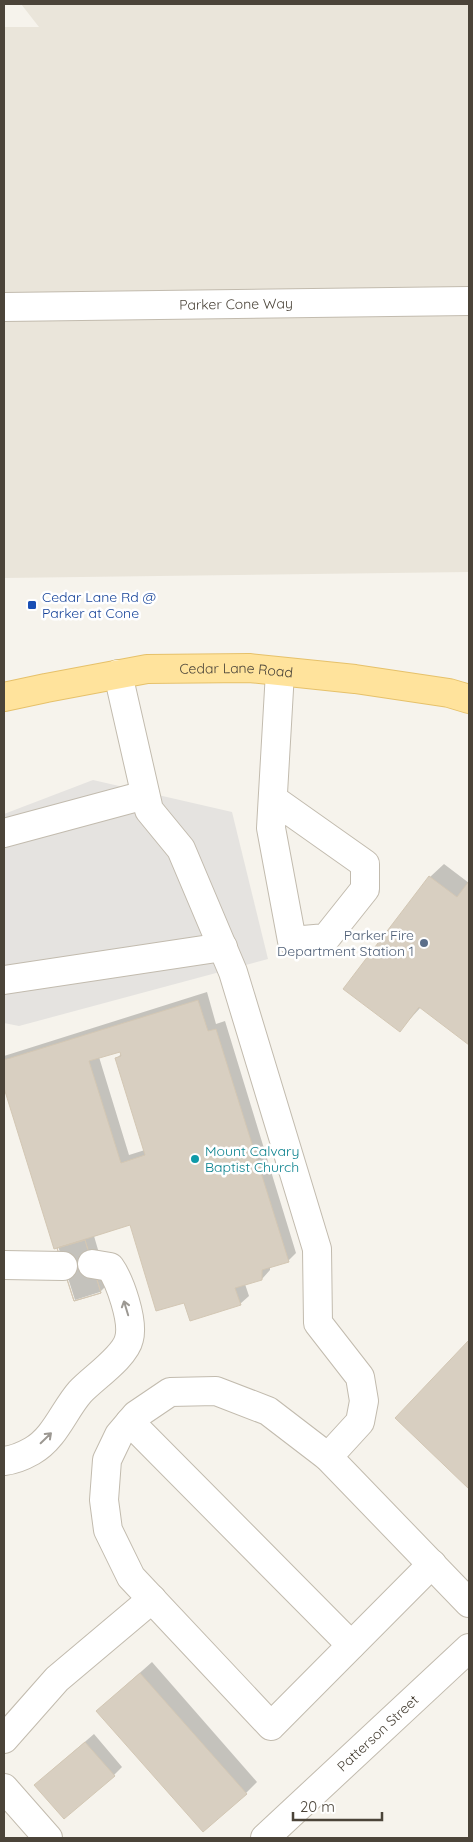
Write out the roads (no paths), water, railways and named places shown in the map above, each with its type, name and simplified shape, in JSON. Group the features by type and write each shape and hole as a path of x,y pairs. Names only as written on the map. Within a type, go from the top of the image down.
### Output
{"main road":[{"name":"Cedar Lane Road","path":"4,697 147,670 249,668 355,679 449,693 469,699"}],"street":[{"name":"Parker Cone Way","path":"4,307 469,301"},
{"path":"272,799 365,864 365,889 326,938 292,940 271,828 272,799 280,672"},
{"path":"118,674 149,810 181,849 233,972 317,1249 318,1323 360,1377 364,1402 360,1422 328,1458"},
{"path":"4,833 146,795"},
{"path":"4,980 223,947"},
{"path":"4,1461 33,1450 52,1433 80,1392 117,1358 129,1341 131,1326 115,1274 110,1267 92,1264"},
{"path":"4,1265 63,1266"},
{"path":"432,1564 271,1726 131,1577 108,1530 104,1500 107,1460 119,1435 136,1415 170,1392 216,1391 268,1411 328,1458 432,1564 469,1602"},
{"path":"130,1422 351,1645"},
{"path":"4,1740 57,1680 152,1599"},
{"name":"Patterson Street","path":"265,1838 469,1648"},
{"path":"4,1788 48,1838"}],"place":[{"name":"Cedar Lane Rd @ Parker at Cone","path":"32,605"},
{"name":"Parker Fire Department Station 1","path":"424,943"},
{"name":"Mount Calvary Baptist Church","path":"195,1159"}]}
